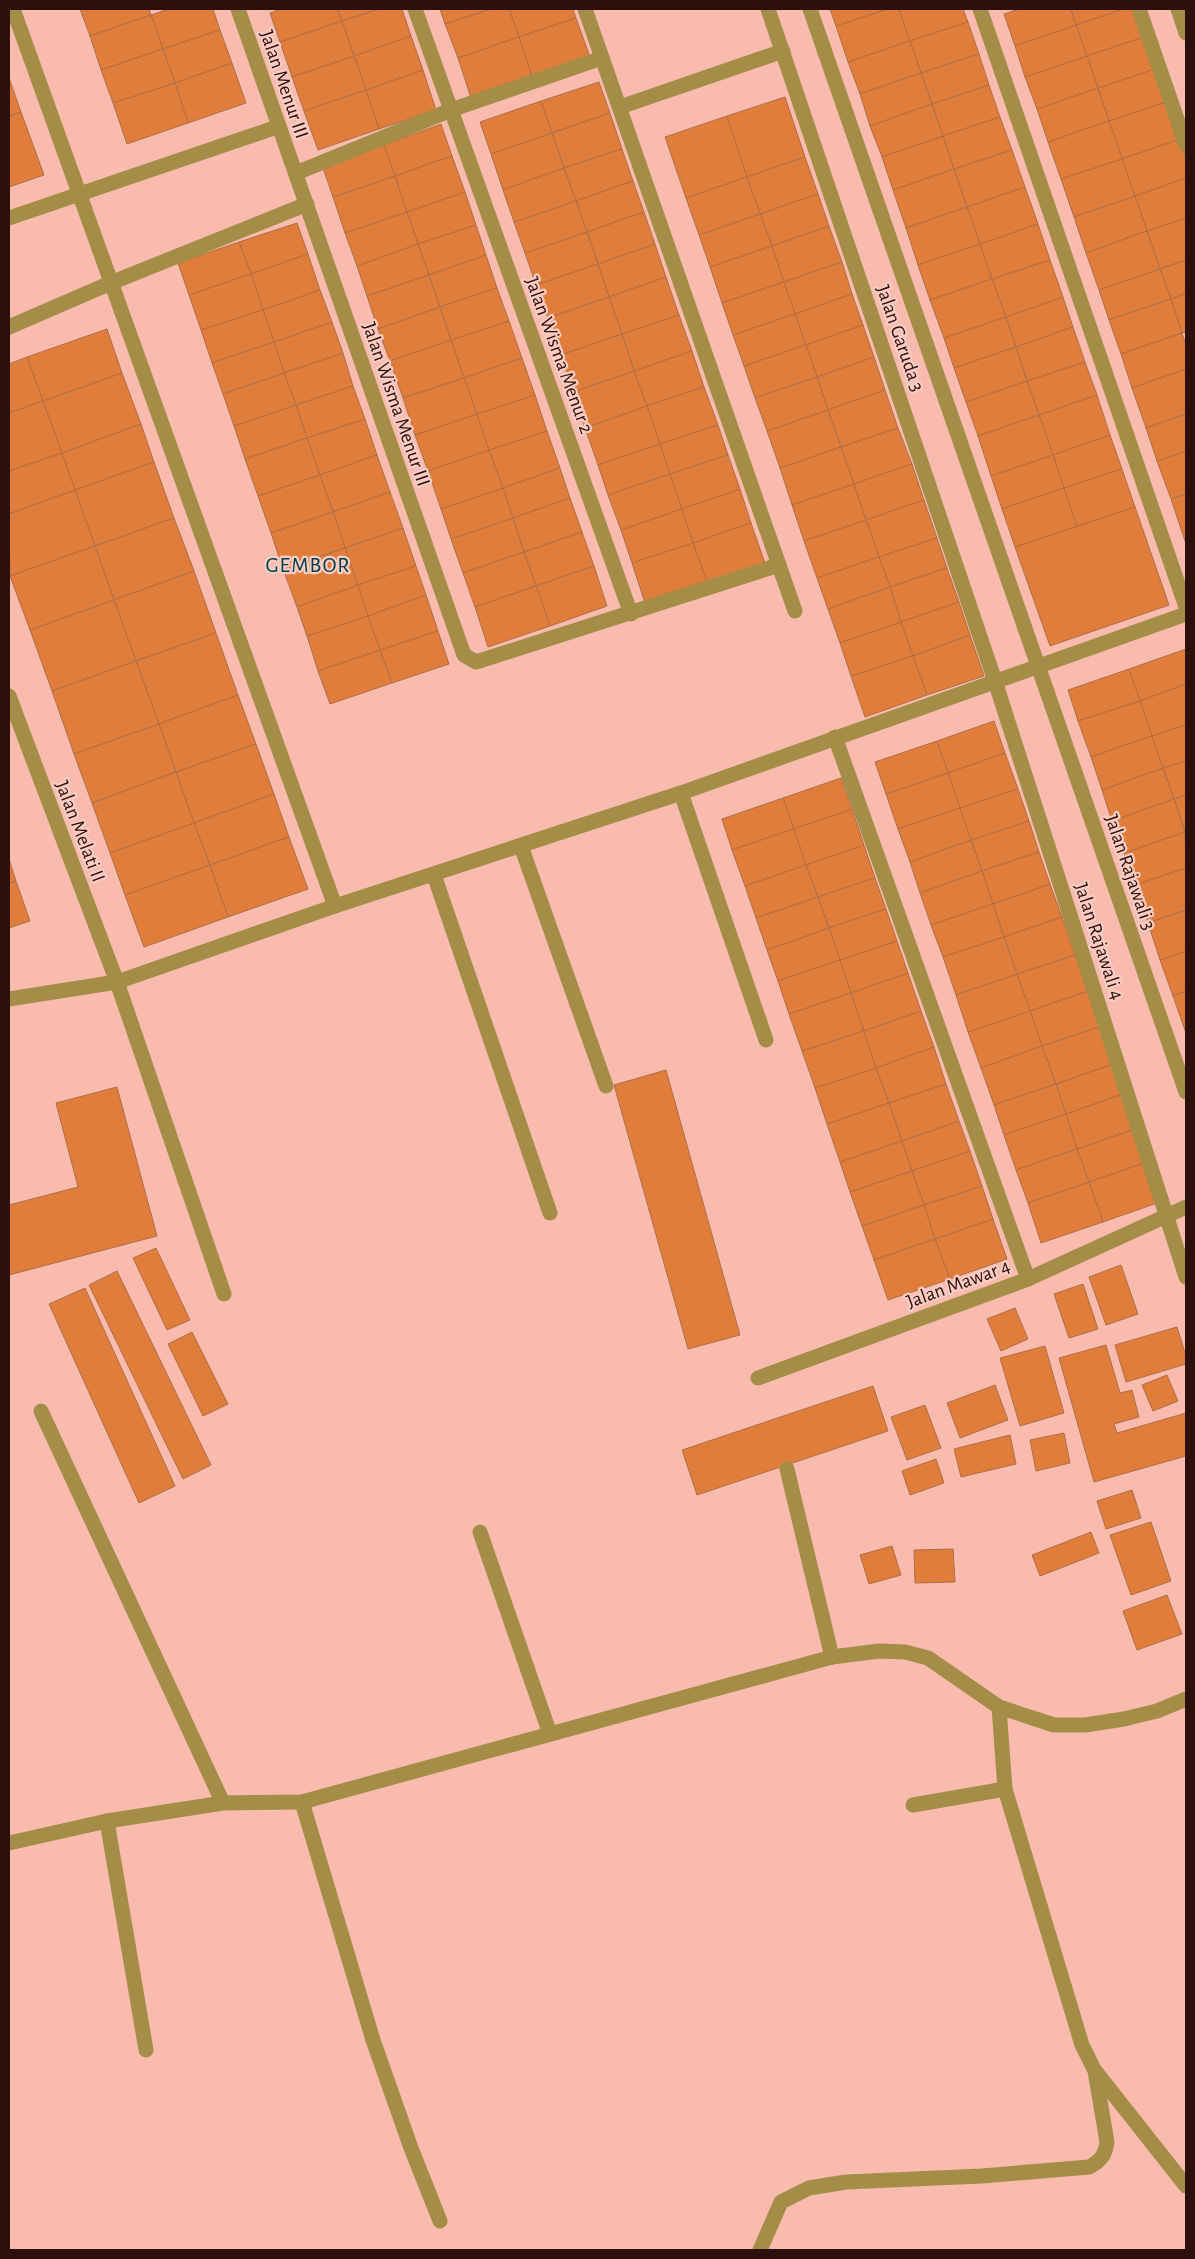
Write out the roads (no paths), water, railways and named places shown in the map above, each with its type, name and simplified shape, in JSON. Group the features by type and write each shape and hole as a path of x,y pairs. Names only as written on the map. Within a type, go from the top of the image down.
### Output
{"street":[{"path":"13,9 78,195 112,282 335,906"},
{"name":"Jalan Menur III","path":"238,9 277,127 296,173"},
{"name":"Jalan Wisma Menur 2","path":"415,9 631,614"},
{"path":"585,9 796,611"},
{"name":"Jalan Garuda 3","path":"768,9 995,681"},
{"name":"Jalan Garuda 3","path":"810,9 1037,666"},
{"path":"980,9 1186,607"},
{"path":"1139,9 1186,145"},
{"path":"1178,9 1186,33"},
{"path":"620,107 782,50"},
{"path":"296,173 451,110 602,58"},
{"path":"9,218 277,127"},
{"name":"Jalan Wisma Menur III","path":"296,173 460,649 468,660 476,662 631,614"},
{"path":"9,327 112,282 307,204"},
{"path":"631,614 779,565"},
{"path":"9,999 117,982 335,906 681,793 835,736 1186,614"},
{"name":"Jalan Rajawali 3","path":"1037,666 1186,1092"},
{"name":"Jalan Rajawali 4","path":"995,681 1186,1277"},
{"name":"Jalan Melati II","path":"9,696 117,982 224,1294"},
{"path":"835,736 1028,1279"},
{"path":"681,793 766,1040"},
{"path":"521,846 606,1086"},
{"path":"434,875 550,1213"},
{"name":"Jalan Mawar 4","path":"758,1378 1028,1279 1186,1206"},
{"path":"41,1411 223,1803"},
{"path":"787,1469 832,1657"},
{"path":"480,1532 550,1734"},
{"path":"9,1843 107,1821 223,1803 302,1802 832,1657 879,1651 905,1652 928,1658 999,1707 1054,1725 1085,1725 1157,1711 1186,1699"},
{"path":"999,1707 1006,1789 1082,2045 1095,2071 1186,2186"},
{"path":"913,1805 1006,1789"},
{"path":"302,1802 373,2040 411,2148 440,2221"},
{"path":"107,1821 146,2050"},
{"path":"760,2250 782,2202 809,2188 846,2182 982,2176 1089,2167 1103,2157 1107,2142 1095,2071"}],"district":[{"name":"GEMBOR","path":"308,564"}]}
